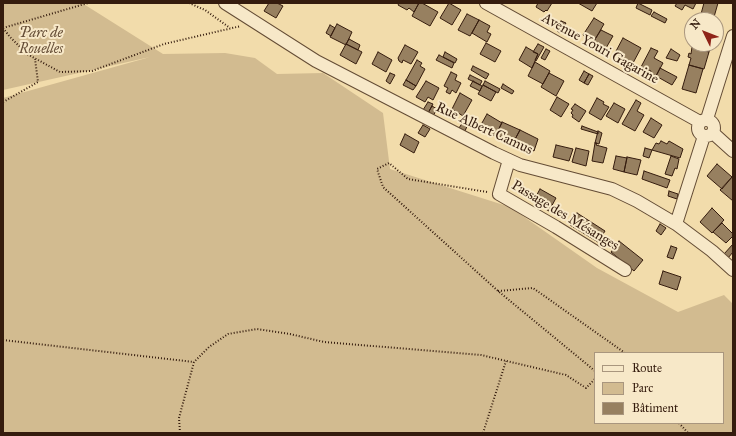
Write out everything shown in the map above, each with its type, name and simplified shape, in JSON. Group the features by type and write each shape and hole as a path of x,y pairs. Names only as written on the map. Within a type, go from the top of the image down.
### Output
{"street":[{"name":"Rue Albert Camus","path":"225,3 316,61 509,160 520,165 612,189 638,201 676,224 712,251 733,270"},
{"name":"Avenue Youri Gagarine","path":"486,3 704,121"},
{"path":"676,224 708,134 714,129 712,121 704,121 733,36"},
{"path":"708,134 733,151"},
{"name":"Passage des Mésanges","path":"509,160 499,194 625,270"}],"path":[{"path":"88,3 3,28 27,54 60,72 92,71 164,44 255,22"},
{"path":"189,3 205,10 231,29"},
{"path":"3,102 38,82 35,59"},
{"path":"499,194 408,179 390,163 377,168 383,187 498,291 594,370"},
{"path":"498,291 533,288 624,352"},
{"path":"180,433 179,418 194,362 209,347 228,334 257,329 290,334 324,342 481,355 566,376 586,388 594,380"},
{"path":"3,340 194,362"},
{"path":"484,433 506,361"},
{"path":"680,424 688,433"}],"green space":[{"name":"Parc de Rouelles","path":"3,3 82,3 163,54 225,53 255,58 277,74 323,73 383,113 390,169 510,207 597,268 678,312 724,295 733,304 733,433 3,433 3,98 150,57 3,90"}],"building":[{"path":"269,3 277,3 283,6 276,18 264,11"},
{"path":"399,3 419,3 414,12 409,8 407,10 398,5"},
{"path":"419,3 422,3 438,12 430,26 412,16"},
{"path":"449,3 461,10 452,25 440,18"},
{"path":"538,3 552,3 547,11 546,10 544,12 536,7"},
{"path":"578,3 597,3 592,11"},
{"path":"638,3 652,10 650,15 636,8"},
{"path":"677,3 696,3 693,9 685,5 682,10 675,6"},
{"path":"704,3 718,3 715,12 702,12"},
{"path":"654,12 667,19 665,23 651,16"},
{"path":"467,14 479,20 470,36 458,30"},
{"path":"594,18 604,24 594,41 583,35"},
{"path":"479,20 490,26 487,32 491,34 487,42 472,33"},
{"path":"561,21 566,23 560,33 556,30"},
{"path":"337,24 352,32 346,45 330,37"},
{"path":"330,25 335,28 331,36 326,33"},
{"path":"601,30 613,36 606,48 594,41"},
{"path":"623,38 641,48 633,63 615,53"},
{"path":"349,39 360,45 358,50 346,44"},
{"path":"486,43 501,51 495,62 480,54"},
{"path":"346,44 362,52 356,64 340,55"},
{"path":"538,44 544,47 536,61 535,60 538,54 533,52"},
{"path":"405,45 418,52 411,64 403,60 402,63 398,58"},
{"path":"526,47 538,54 532,68 519,60"},
{"path":"651,48 658,51 654,58 663,63 656,76 650,73 651,71 641,67"},
{"path":"546,49 550,51 545,60 541,58"},
{"path":"671,49 680,55 677,61 666,58"},
{"path":"378,52 392,60 386,72 372,64"},
{"path":"445,52 457,59 455,63 443,57"},
{"path":"691,52 709,52 704,69 689,65 691,58 688,57 689,53 691,54"},
{"path":"439,55 454,63 452,68 436,60"},
{"path":"417,60 422,63 420,66 425,69 416,86 406,80"},
{"path":"535,62 550,71 543,84 528,76"},
{"path":"689,65 703,69 696,93 682,89"},
{"path":"473,66 489,74 486,79 471,70"},
{"path":"660,68 677,77 672,85 656,76"},
{"path":"584,71 589,74 584,83 579,80"},
{"path":"451,72 457,75 455,80 461,83 456,93 452,90 450,94 446,92 448,88 444,86"},
{"path":"390,73 395,75 390,84 386,81"},
{"path":"549,73 564,81 556,96 541,87"},
{"path":"589,74 593,76 588,85 584,83"},
{"path":"470,75 482,81 480,85 468,79"},
{"path":"406,80 416,86 413,90 403,85"},
{"path":"426,81 439,88 433,100 428,97 425,102 416,97"},
{"path":"473,81 482,86 480,91 470,86"},
{"path":"485,81 500,89 498,93 483,85"},
{"path":"503,84 514,91 512,94 501,88"},
{"path":"483,85 496,92 491,101 478,94"},
{"path":"460,93 472,100 463,116 452,109"},
{"path":"557,97 569,104 561,117 550,110"},
{"path":"597,98 609,107 601,120 589,113"},
{"path":"636,100 641,103 637,111 644,115 635,131 622,124"},
{"path":"428,102 433,104 428,113 423,110"},
{"path":"614,103 625,109 618,123 606,116"},
{"path":"575,104 586,111 579,122 572,117 573,115 571,113 573,110 571,109"},
{"path":"432,106 437,109 433,116 428,113"},
{"path":"487,114 502,123 495,136 486,131 484,133 478,130"},
{"path":"651,118 662,125 654,138 643,132"},
{"path":"463,122 468,124 465,131 459,128"},
{"path":"502,122 520,130 513,143 496,135"},
{"path":"423,125 430,129 425,137 418,133"},
{"path":"582,126 598,132 598,134 581,129"},
{"path":"520,130 538,139 534,151 530,149 530,151 513,143"},
{"path":"598,131 602,133 599,144 595,143"},
{"path":"405,134 419,142 414,153 400,145"},
{"path":"661,141 667,144 669,141 683,149 680,158 652,150 656,143 659,144"},
{"path":"595,143 597,143 596,145 607,148 603,163 592,161"},
{"path":"556,145 573,149 569,161 553,157"},
{"path":"576,148 589,151 586,166 572,162"},
{"path":"645,148 652,150 649,158 643,156"},
{"path":"616,156 627,158 624,172 613,169"},
{"path":"671,156 679,159 677,169 675,168 672,176 665,174"},
{"path":"627,157 641,160 637,175 624,172"},
{"path":"717,164 732,177 722,189 707,176"},
{"path":"644,171 670,180 667,188 642,179"},
{"path":"732,177 733,178 733,201 720,190"},
{"path":"540,189 556,198 549,211 533,202"},
{"path":"669,191 678,194 677,199 668,196"},
{"path":"712,208 724,220 712,233 700,222"},
{"path":"577,213 605,231 598,242 570,225"},
{"path":"722,223 733,234 733,236 726,243 713,232"},
{"path":"660,224 666,228 661,235 656,231"},
{"path":"619,241 643,260 634,271 611,252"},
{"path":"733,244 733,252 728,258 724,254"},
{"path":"671,246 677,248 673,259 667,257"},
{"path":"663,271 681,277 677,290 659,284"}]}
